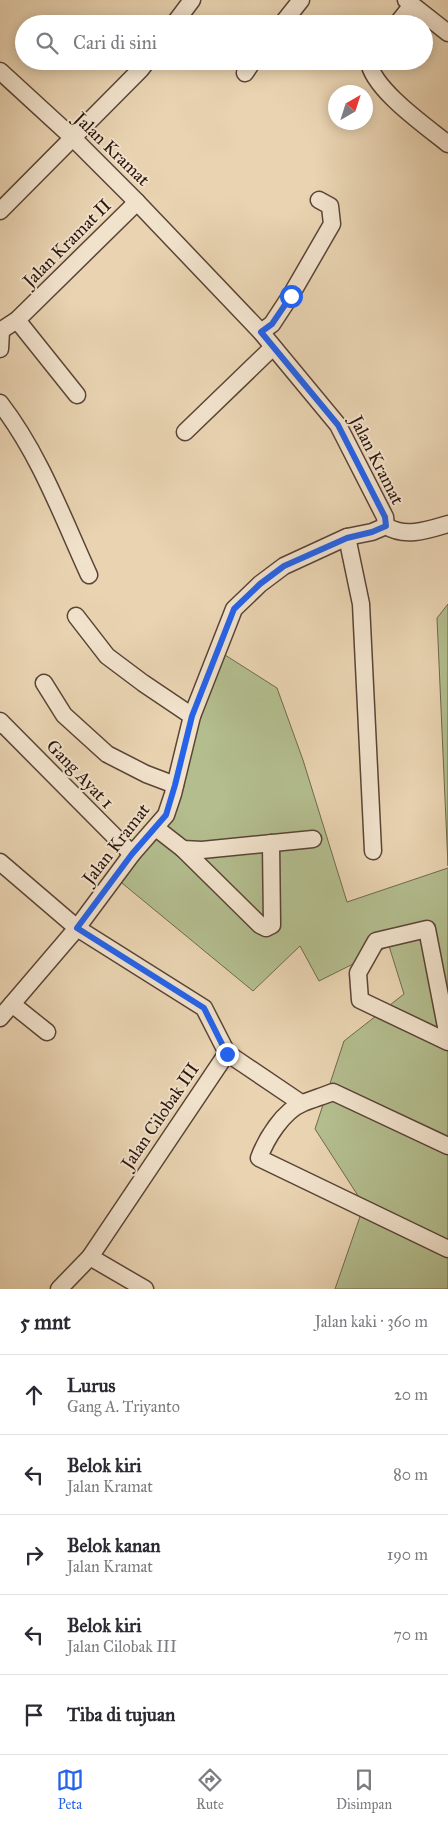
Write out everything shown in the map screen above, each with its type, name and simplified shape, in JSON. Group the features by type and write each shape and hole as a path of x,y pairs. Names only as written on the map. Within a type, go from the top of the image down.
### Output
{"street":[{"path":"181,15 192,0"},
{"path":"289,15 301,0"},
{"path":"402,15 409,3 424,15"},
{"path":"433,22 448,34"},
{"name":"Jalan Kramat","path":"0,70 72,137 137,202 261,332 338,425 385,517 386,526 372,532 347,538 284,566 260,584 234,609 192,716 166,815 132,854 77,928 0,1018"},
{"path":"0,211 140,70"},
{"path":"370,70 392,99 448,144"},
{"path":"261,332 272,324 291,296 332,224 330,206 319,200"},
{"name":"Jalan Kramat II","path":"1,331 17,320 137,202"},
{"path":"17,320 77,396"},
{"path":"0,349 1,331"},
{"path":"186,432 273,347"},
{"path":"0,403 20,431 43,472 89,575"},
{"path":"386,526 395,531 420,532 448,524"},
{"path":"347,538 361,604 373,851"},
{"path":"76,616 107,656 142,683 192,716"},
{"path":"44,683 64,715 107,754 146,774 175,785"},
{"name":"Gang Ayat 1","path":"0,721 132,854"},
{"path":"156,828 183,849 260,925 266,928 272,925 271,843"},
{"path":"183,849 202,850 313,839"},
{"path":"0,862 77,928 204,1008 227,1054 301,1103"},
{"path":"448,1037 427,929 376,941 358,973 360,1000 448,1042"},
{"path":"12,1004 48,1032"},
{"name":"Jalan Cilobak III","path":"59,1289 90,1257 227,1054"},
{"path":"448,1146 333,1092 301,1103 290,1111 266,1140 259,1158 448,1249"},
{"path":"90,1257 144,1289"}],"green space":[{"path":"448,604 448,866 437,618"},
{"path":"214,648 277,688 303,760 347,902 448,868 448,1289 335,1289 364,1205 315,1129 344,1041 404,994 389,946 319,981 300,946 253,991 111,874 166,804"}],"route":[{"path":"227,1054 204,1008 77,928 132,854 166,815 192,716 234,609 260,584 284,566 347,538 372,532 386,526 385,517 338,425 261,332 272,324 291,296"}]}
